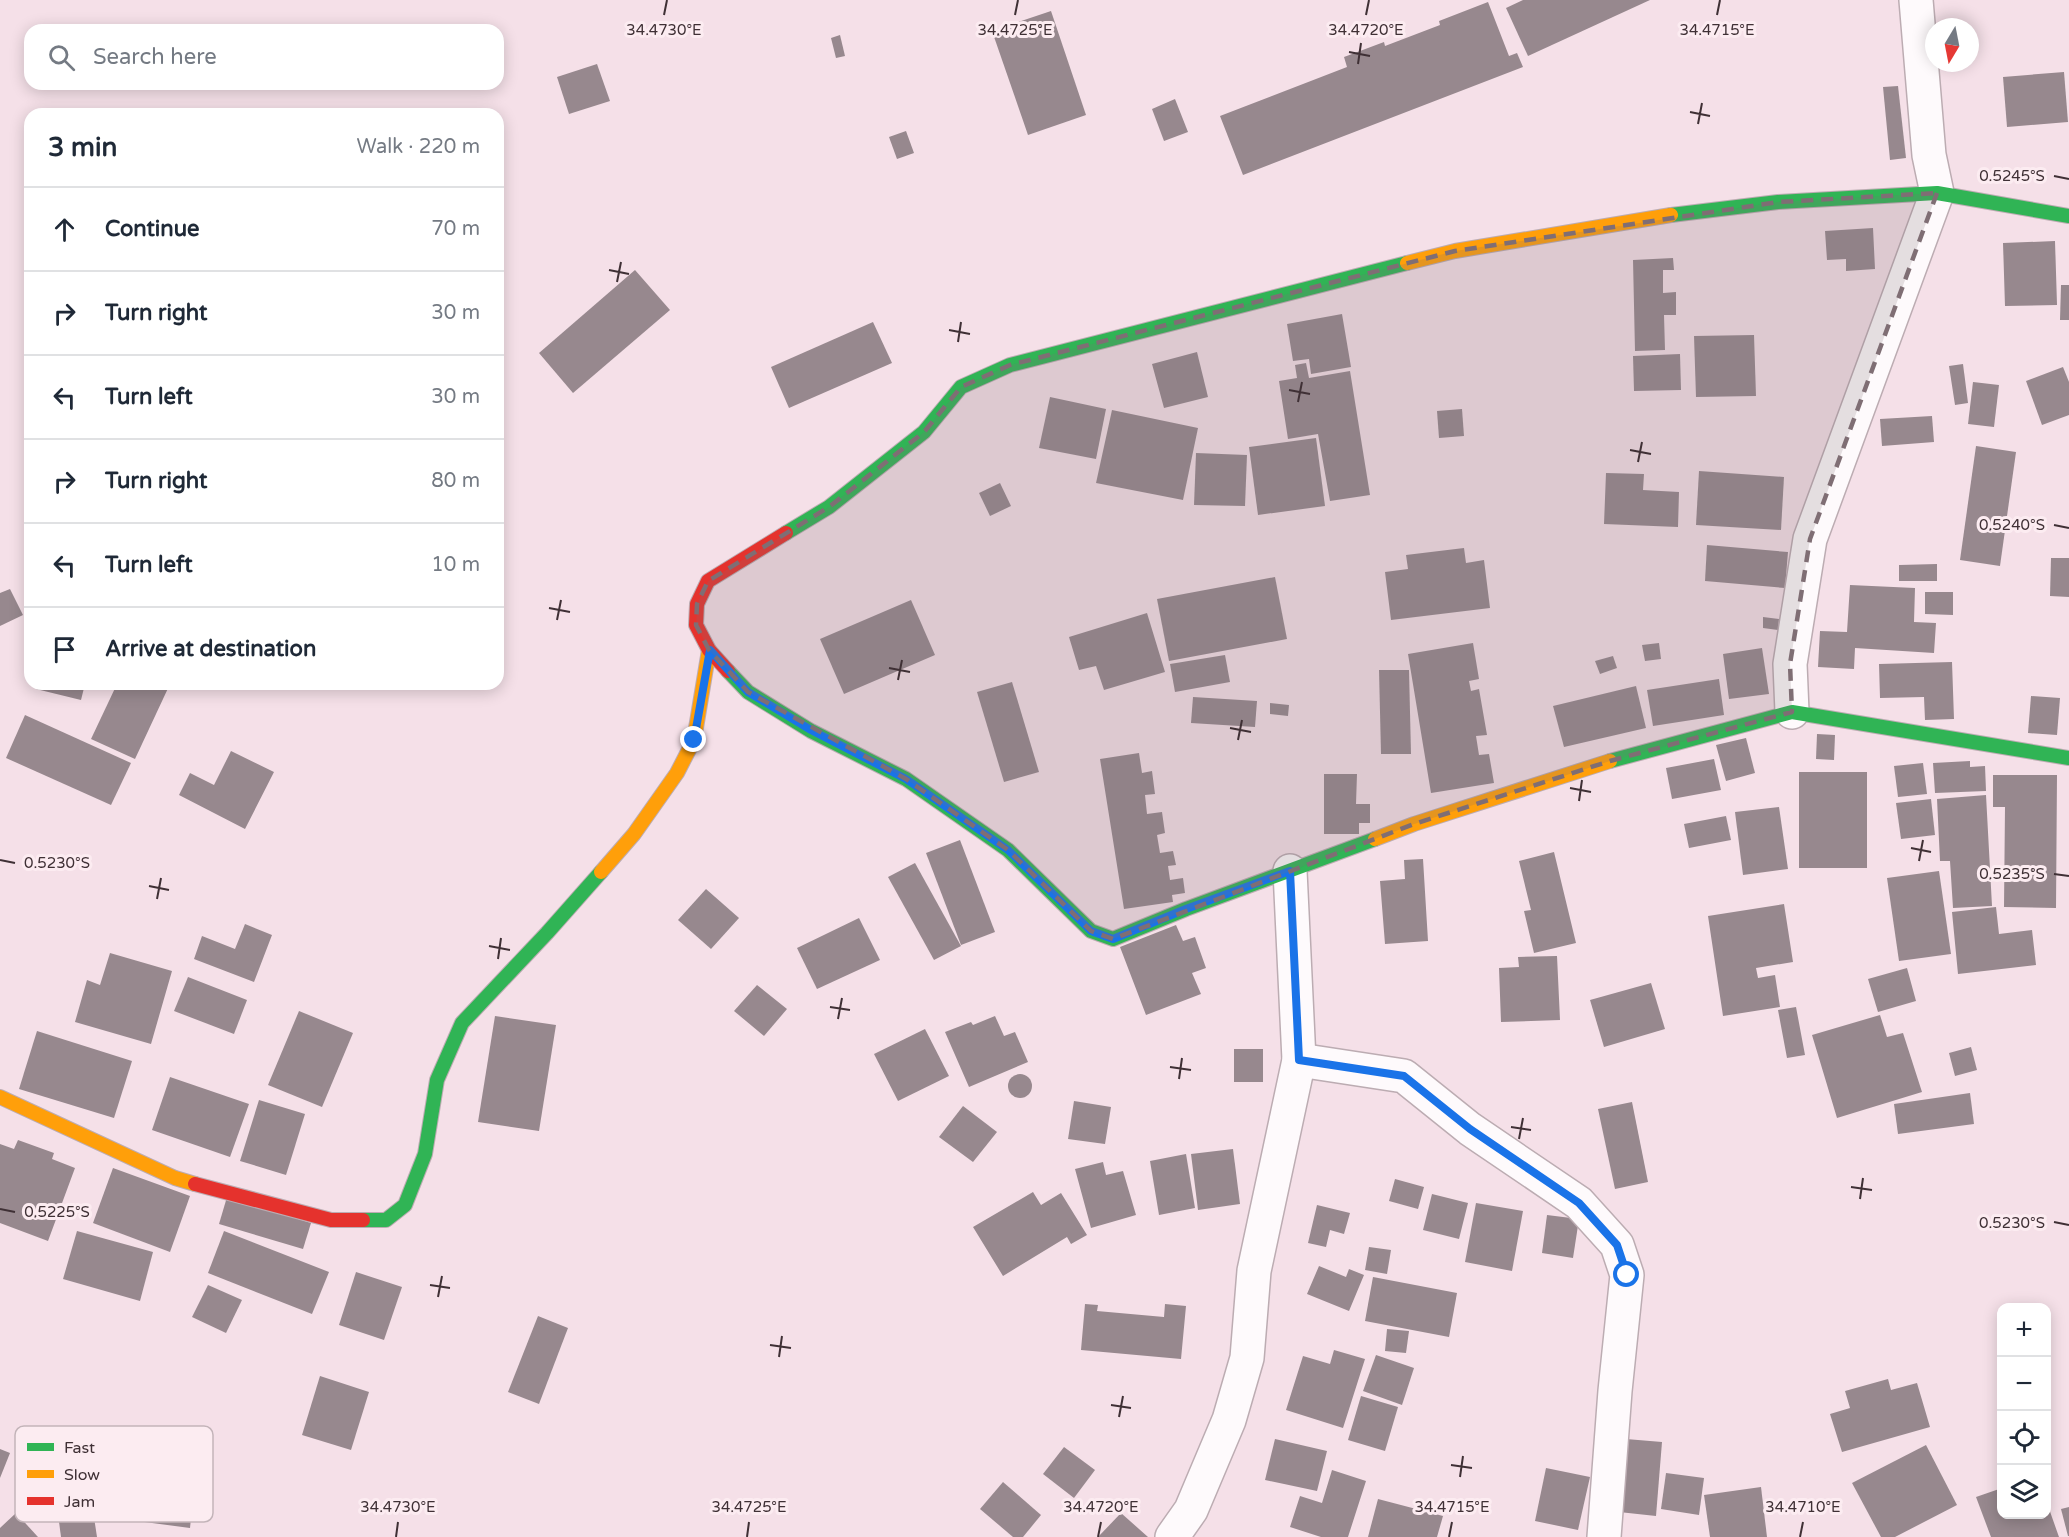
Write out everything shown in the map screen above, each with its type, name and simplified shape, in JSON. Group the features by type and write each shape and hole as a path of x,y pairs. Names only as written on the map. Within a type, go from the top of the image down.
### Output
{"street":[{"path":"1792,712 1790,664 1810,539 1937,193 1929,155 1916,0"},
{"path":"2069,216 1937,193 1778,202 1643,219 1455,251 1010,364 961,387 924,432 830,507 708,581 697,604 696,625 710,650 748,692 811,730 906,779 1008,850 1091,931 1113,939 1186,909 1414,824 1610,761 1792,712 2069,758"},
{"path":"0,1097 175,1178 331,1220 386,1220 405,1205 425,1154 437,1080 462,1023 547,933 634,834 677,772 694,740 710,650"},
{"path":"1172,1537 1191,1510 1229,1420 1247,1358 1254,1271 1299,1060 1290,871"},
{"path":"1299,1060 1404,1076 1470,1129 1579,1203 1617,1245 1627,1275 1615,1390 1604,1537"}],"highlighted area":[{"path":"1937,193 1810,539 1790,664 1792,712 1610,761 1414,824 1113,939 1091,931 1008,850 906,779 748,692 709,650 696,625 697,604 708,581 829,507 924,432 961,387 1010,365 1455,251 1778,202"}],"building":[{"path":"1523,0 1650,0 1528,56 1506,8"},
{"path":"1488,2 1509,56 1517,53 1523,67 1243,175 1220,116 1347,67 1344,57 1384,42 1385,46 1440,25 1439,21"},
{"path":"1051,11 1086,115 1028,135 992,31"},
{"path":"840,35 845,56 836,58 831,38"},
{"path":"597,64 610,101 569,114 557,77"},
{"path":"2064,72 2068,122 2007,127 2003,77"},
{"path":"1898,86 1906,158 1890,160 1883,87"},
{"path":"1175,99 1188,132 1164,141 1152,109"},
{"path":"906,131 914,153 897,159 889,137"},
{"path":"1873,228 1875,269 1846,271 1846,259 1827,260 1825,231"},
{"path":"2055,241 2057,305 2005,306 2003,243"},
{"path":"1673,258 1674,270 1663,270 1663,293 1676,292 1676,315 1664,315 1665,350 1635,351 1633,260"},
{"path":"635,270 670,310 573,393 539,353"},
{"path":"2061,285 2069,285 2069,320 2060,320"},
{"path":"1342,314 1351,367 1311,374 1309,359 1293,361 1287,324"},
{"path":"873,322 892,363 789,408 771,367"},
{"path":"1754,335 1756,396 1696,397 1694,336"},
{"path":"1197,352 1208,397 1164,408 1152,364"},
{"path":"1680,354 1681,390 1634,391 1633,356"},
{"path":"1306,363 1309,378 1350,371 1370,495 1330,501 1318,434 1288,439 1279,381 1297,378 1295,365"},
{"path":"1963,364 1968,403 1955,405 1949,366"},
{"path":"2063,367 2069,382 2069,415 2042,425 2026,381"},
{"path":"1973,382 1999,385 1994,427 1968,424"},
{"path":"1050,397 1106,409 1096,459 1039,448"},
{"path":"1462,409 1464,436 1439,438 1437,411"},
{"path":"1112,410 1198,428 1183,500 1096,483"},
{"path":"1932,416 1934,442 1882,446 1880,419"},
{"path":"1316,438 1325,506 1258,515 1249,447"},
{"path":"1976,446 2016,452 2000,566 1960,560"},
{"path":"1196,453 1247,455 1245,506 1194,505"},
{"path":"1699,471 1784,477 1781,530 1696,525"},
{"path":"1606,473 1644,474 1643,490 1679,492 1678,527 1604,524"},
{"path":"1000,483 1011,506 990,516 979,493"},
{"path":"1707,545 1788,552 1785,588 1705,581"},
{"path":"1464,548 1466,563 1484,560 1490,608 1391,620 1385,572 1408,569 1406,555"},
{"path":"2051,558 2069,558 2069,597 2050,596"},
{"path":"1937,564 1937,581 1899,581 1899,565"},
{"path":"1275,577 1287,639 1169,661 1157,599"},
{"path":"1850,585 1915,588 1914,622 1936,623 1934,653 1855,648 1854,669 1818,667 1820,631 1847,632"},
{"path":"10,589 23,615 0,626 0,593"},
{"path":"1925,592 1953,592 1953,615 1925,614"},
{"path":"911,600 935,655 844,694 820,639"},
{"path":"1147,613 1165,672 1104,690 1096,666 1079,670 1069,637"},
{"path":"1763,617 1779,619 1778,630 1763,628"},
{"path":"1473,643 1479,679 1469,681 1471,691 1479,689 1487,735 1476,736 1479,755 1489,754 1494,783 1431,793 1408,654"},
{"path":"1659,643 1661,659 1645,661 1642,645"},
{"path":"1762,648 1769,694 1729,699 1723,654"},
{"path":"1225,655 1230,682 1175,692 1170,664"},
{"path":"1613,656 1617,668 1600,674 1595,661"},
{"path":"1952,662 1954,719 1925,720 1924,697 1880,698 1879,664"},
{"path":"1379,670 1409,670 1411,754 1381,754"},
{"path":"1719,679 1724,715 1653,726 1647,690"},
{"path":"1012,682 1039,772 1004,782 977,692"},
{"path":"1636,686 1646,728 1564,747 1553,706"},
{"path":"40,690 84,690 81,700"},
{"path":"114,690 167,690 135,759 91,739"},
{"path":"2031,696 2060,698 2057,735 2028,733"},
{"path":"1193,697 1257,701 1255,727 1191,723"},
{"path":"1270,703 1289,705 1288,716 1270,714"},
{"path":"25,715 131,763 111,805 6,758"},
{"path":"1817,734 1835,735 1834,760 1816,759"},
{"path":"1746,738 1755,773 1726,781 1716,745"},
{"path":"231,751 274,772 245,829 179,795 190,773 214,785"},
{"path":"1139,753 1142,773 1152,771 1155,794 1145,795 1147,814 1162,812 1165,833 1157,835 1160,853 1173,851 1176,865 1168,866 1170,880 1183,878 1185,893 1172,895 1173,902 1124,909 1100,759"},
{"path":"1714,759 1721,790 1672,799 1666,768"},
{"path":"1970,761 1970,767 1985,766 1986,791 1935,793 1933,763"},
{"path":"1923,763 1927,794 1898,797 1894,766"},
{"path":"1799,772 1867,772 1867,868 1799,868"},
{"path":"1324,774 1357,774 1356,804 1370,804 1370,823 1359,823 1359,834 1324,834"},
{"path":"1993,775 2057,775 2056,908 2004,907 2005,807 1993,807"},
{"path":"1986,795 1992,906 1953,908 1950,861 1940,861 1937,799"},
{"path":"1931,799 1935,835 1901,839 1896,803"},
{"path":"1779,807 1788,869 1743,875 1735,812"},
{"path":"1726,816 1731,840 1689,848 1684,824"},
{"path":"960,840 995,932 961,945 926,853"},
{"path":"1554,852 1576,943 1534,953 1524,911 1531,910 1519,861"},
{"path":"1423,859 1428,941 1385,944 1380,881 1405,879 1404,860"},
{"path":"915,863 961,946 934,960 888,877"},
{"path":"1939,871 1951,954 1899,961 1887,878"},
{"path":"706,889 739,918 711,949 678,920"},
{"path":"1784,904 1793,962 1756,968 1758,978 1775,975 1780,1007 1723,1016 1708,916"},
{"path":"1996,907 1999,934 2032,930 2036,965 1958,974 1952,912"},
{"path":"859,918 880,960 817,989 797,948"},
{"path":"245,924 272,935 254,982 194,959 202,936 235,949"},
{"path":"1176,925 1183,941 1195,937 1206,968 1192,973 1201,994 1146,1015 1120,947"},
{"path":"110,953 172,971 151,1044 75,1022 87,980 100,985"},
{"path":"1557,956 1560,1020 1501,1022 1499,968 1519,967 1518,957"},
{"path":"1907,968 1916,1001 1878,1012 1868,979"},
{"path":"188,977 247,1000 234,1034 174,1011"},
{"path":"1651,983 1665,1029 1604,1047 1590,1000"},
{"path":"757,985 787,1009 764,1036 734,1011"},
{"path":"1796,1007 1805,1055 1787,1058 1778,1010"},
{"path":"299,1011 353,1033 322,1107 268,1085"},
{"path":"1880,1015 1887,1037 1903,1033 1922,1092 1837,1118 1812,1035"},
{"path":"495,1016 556,1025 539,1131 478,1122"},
{"path":"995,1016 1004,1036 1015,1032 1028,1062 969,1087 945,1032 971,1022 973,1025"},
{"path":"925,1029 949,1076 898,1101 874,1054"},
{"path":"37,1031 132,1061 114,1118 19,1089"},
{"path":"1971,1047 1977,1070 1955,1076 1949,1053"},
{"path":"1234,1049 1263,1049 1263,1082 1234,1082"},
{"path":"1020,1074 1029,1077 1032,1086 1029,1095 1020,1098 1011,1095 1008,1086 1011,1077"},
{"path":"170,1077 249,1104 230,1157 152,1130"},
{"path":"1970,1093 1974,1124 1898,1134 1894,1104"},
{"path":"259,1100 305,1114 286,1175 240,1161"},
{"path":"1074,1101 1111,1107 1105,1144 1068,1139"},
{"path":"1632,1102 1648,1182 1615,1189 1598,1109"},
{"path":"963,1106 997,1132 973,1162 939,1137"},
{"path":"18,1140 54,1153 52,1159 75,1168 48,1241 0,1223 0,1144 14,1149"},
{"path":"1233,1149 1240,1204 1198,1210 1191,1154"},
{"path":"1186,1154 1195,1208 1159,1215 1150,1161"},
{"path":"1103,1162 1106,1175 1123,1171 1136,1215 1091,1228 1075,1169"},
{"path":"113,1168 190,1196 170,1252 93,1223"},
{"path":"1395,1179 1424,1187 1418,1209 1389,1201"},
{"path":"1033,1192 1041,1205 1061,1193 1087,1235 1071,1244 1067,1237 1003,1276 973,1227"},
{"path":"1432,1194 1468,1203 1459,1239 1423,1230"},
{"path":"227,1197 311,1223 303,1249 219,1224"},
{"path":"1476,1203 1523,1211 1512,1271 1465,1262"},
{"path":"1317,1205 1350,1213 1344,1234 1330,1230 1326,1247 1308,1243"},
{"path":"1547,1215 1579,1219 1573,1258 1542,1253"},
{"path":"77,1231 153,1252 140,1301 63,1279"},
{"path":"224,1231 329,1272 312,1314 208,1273"},
{"path":"1369,1247 1391,1250 1387,1274 1365,1270"},
{"path":"1319,1266 1346,1277 1349,1269 1364,1275 1349,1311 1307,1294"},
{"path":"356,1272 402,1287 384,1340 339,1325"},
{"path":"1373,1277 1457,1293 1449,1337 1365,1321"},
{"path":"208,1285 242,1300 226,1333 192,1317"},
{"path":"1085,1304 1098,1305 1097,1311 1164,1317 1165,1304 1186,1306 1181,1359 1081,1350"},
{"path":"538,1316 568,1328 539,1404 508,1392"},
{"path":"1387,1329 1409,1331 1406,1353 1385,1351"},
{"path":"1334,1350 1365,1359 1343,1428 1286,1410 1303,1356 1330,1364"},
{"path":"1376,1355 1414,1368 1402,1405 1363,1391"},
{"path":"320,1376 369,1392 351,1450 302,1435"},
{"path":"1888,1379 1891,1390 1917,1383 1930,1427 1842,1452 1830,1414 1850,1408 1845,1391"},
{"path":"1361,1396 1398,1407 1385,1451 1348,1440"},
{"path":"1275,1439 1327,1451 1317,1491 1265,1480"},
{"path":"1626,1439 1662,1442 1656,1516 1619,1512"},
{"path":"1926,1445 1957,1505 1895,1537 1881,1537 1852,1483"},
{"path":"1064,1447 1095,1470 1074,1498 1043,1474"},
{"path":"0,1449 10,1453 0,1478"},
{"path":"1546,1468 1590,1477 1578,1530 1535,1521"},
{"path":"1332,1470 1366,1481 1348,1537 1321,1537 1290,1527 1300,1496 1322,1503"},
{"path":"1666,1473 1704,1478 1699,1515 1661,1509"},
{"path":"1003,1482 1041,1515 1023,1537 1013,1537 980,1509"},
{"path":"1761,1487 1767,1537 1710,1537 1704,1495"},
{"path":"1997,1490 1997,1519 2051,1519 2051,1514 2059,1537 1991,1537 1976,1497"},
{"path":"1378,1499 1443,1516 1437,1537 1368,1537"},
{"path":"2069,1507 2069,1536 2068,1536 2061,1509"},
{"path":"1121,1513 1148,1537 1098,1537"},
{"path":"15,1514 15,1522 24,1522 38,1537 0,1537 0,1528"},
{"path":"59,1522 95,1522 97,1537 61,1537"},
{"path":"145,1522 191,1522 190,1528"}],"traffic: fast":[{"path":"1671,215 1778,202 1937,193 2069,216"},
{"path":"786,533 829,507 924,432 961,387 1010,365 1407,263"},
{"path":"728,671 748,692 811,731 906,779 1008,850 1091,931 1113,939 1186,909 1375,839"},
{"path":"1610,761 1792,712 2069,758"},
{"path":"363,1220 386,1220 405,1205 425,1154 437,1080 462,1023 601,872"}],"traffic: slow":[{"path":"1407,263 1455,251 1671,215"},
{"path":"601,872 634,834 677,773 694,740 709,650"},
{"path":"1375,839 1414,824 1610,761"},
{"path":"0,1097 175,1178 195,1184"}],"traffic: jam":[{"path":"728,671 709,650 696,625 697,604 708,581 786,533"},
{"path":"195,1184 331,1220 363,1220"}],"route":[{"path":"694,740 710,650 748,692 811,730 906,779 1008,850 1091,931 1113,939 1186,909 1290,871 1299,1060 1404,1076 1470,1129 1579,1203 1617,1245 1627,1275"}]}
